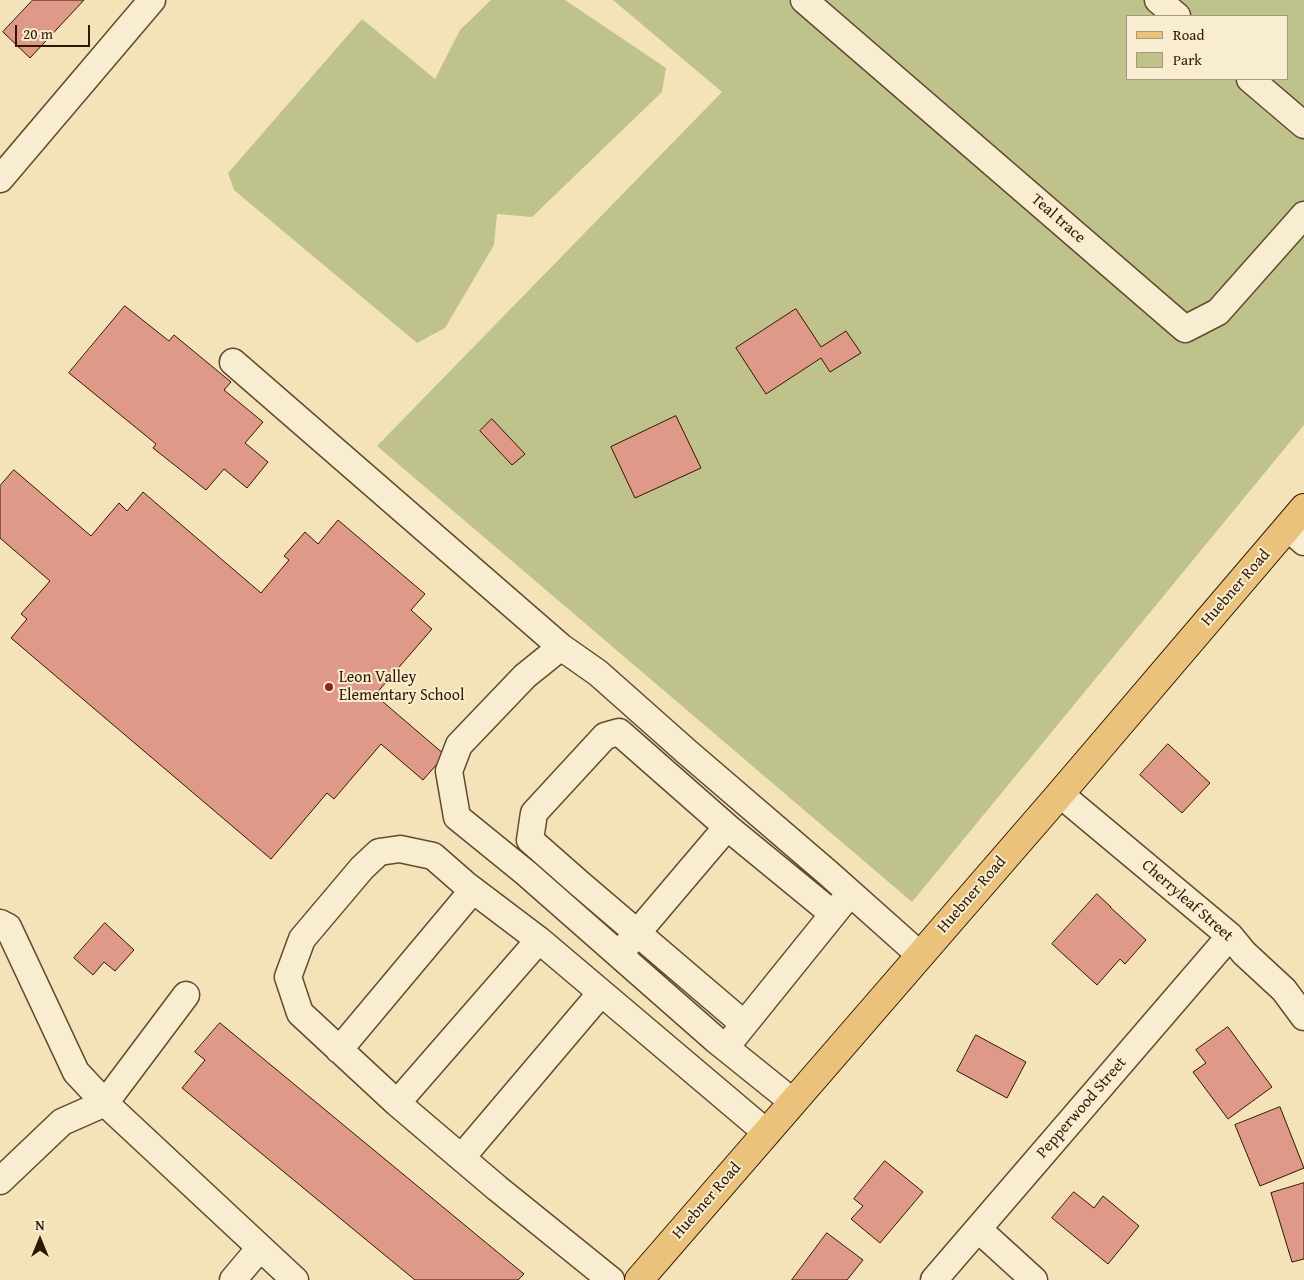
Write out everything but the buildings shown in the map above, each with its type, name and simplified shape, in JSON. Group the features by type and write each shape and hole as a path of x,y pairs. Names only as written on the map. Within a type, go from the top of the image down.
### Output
{"main road":[{"name":"Huebner Road","path":"639,1280 1060,794 1299,526"}],"street":[{"path":"0,179 152,0"},
{"name":"Teal trace","path":"804,0 1185,329 1218,312 1304,215"},
{"path":"1158,0 1176,15"},
{"path":"1251,80 1304,125"},
{"path":"233,362 561,647 598,673 851,892 920,955"},
{"path":"561,647 525,676 459,745 449,771 457,817 526,873 726,1048 793,1102"},
{"path":"744,1024 530,840 534,813 605,736 619,732 727,827 833,914"},
{"name":"Cherryleaf Street","path":"1060,794 1230,936 1244,953 1284,990 1304,1017"},
{"path":"618,954 727,827"},
{"path":"612,1280 497,1188 397,1103 300,1013 288,977 302,939 362,868 379,852 400,849 433,856 473,890 539,940 767,1133"},
{"path":"339,1050 473,890"},
{"path":"726,1048 851,892"},
{"path":"0,923 8,927 76,1072 105,1103 295,1280"},
{"name":"Pepperwood Street","path":"934,1280 1230,936"},
{"path":"397,1103 539,940"},
{"path":"462,1157 601,993"},
{"path":"0,1181 62,1122 105,1103 186,995"},
{"path":"978,1229 1034,1280"},
{"path":"233,1280 260,1248"}],"green space":[{"path":"491,0 565,0 666,68 662,92 532,217 497,214 494,245 445,328 417,343 234,190 228,173 362,19 435,79 460,30"},
{"path":"613,0 1304,0 1304,425 912,902 377,446 722,92"}],"place":[{"name":"Leon Valley Elementary School","path":"329,687"}]}
